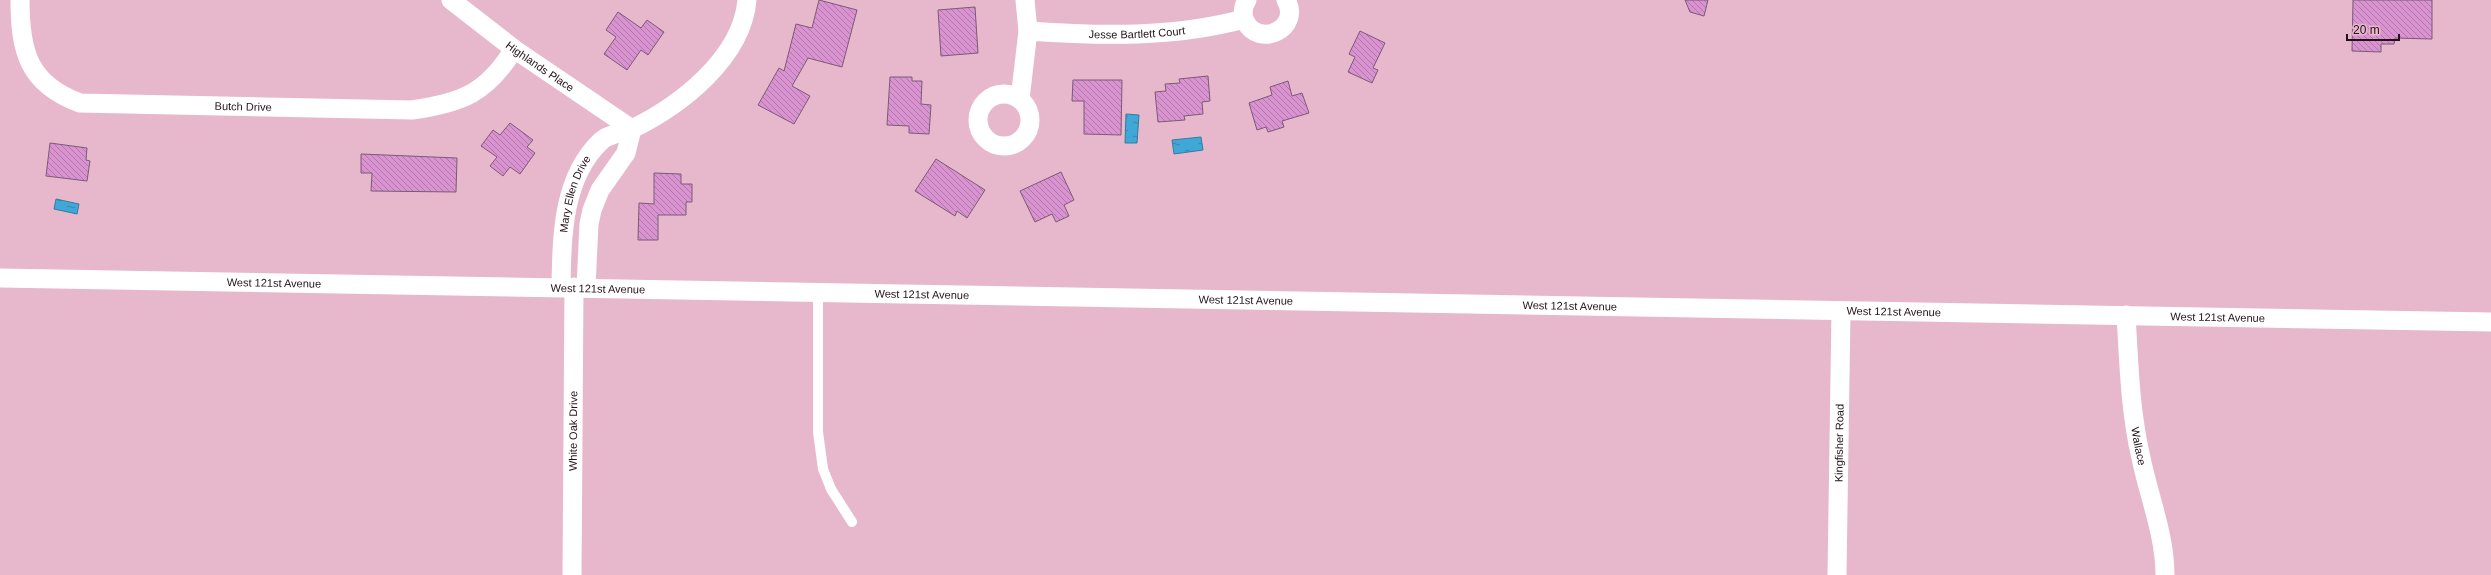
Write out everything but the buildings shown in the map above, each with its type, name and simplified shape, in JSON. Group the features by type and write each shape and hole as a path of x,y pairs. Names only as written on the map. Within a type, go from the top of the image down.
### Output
{"street":[{"name":"Butch Drive","path":"20,0 23,47 32,70 61,96 80,102 412,110 448,105 472,94 501,71 514,49"},
{"name":"Highlands Place","path":"451,0 514,49 632,129"},
{"name":"Mary Ellen Drive","path":"574,287 563,224 572,191 584,164 602,140 632,129 689,94 721,62 735,35 747,0"},
{"path":"1020,99 1028,31 1025,0"},
{"path":"1247,0 1243,11 1244,19 1253,31 1260,34 1275,34 1287,24 1289,17 1286,0"},
{"name":"Jesse Bartlett Court","path":"1028,31 1084,35 1146,35 1183,31 1244,19"},
{"name":"Mary Ellen Drive","path":"574,287 592,210 603,185 626,153 632,129"},
{"name":"West 121st Avenue","path":"0,278 818,291 2491,322"},
{"name":"White Oak Drive","path":"572,575 574,287"},
{"name":"Kingfisher Road","path":"1837,575 1841,311"},
{"name":"Wallace","path":"2126,316 2131,409 2141,459 2160,535 2165,575"}],"lane":[{"path":"818,291 818,432 823,469 831,489 852,522"}],"water":[{"path":"1126,114 1139,115 1137,143 1125,143"},
{"path":"1201,137 1203,150 1174,154 1172,140"},
{"path":"56,199 79,204 77,214 54,209"}]}
